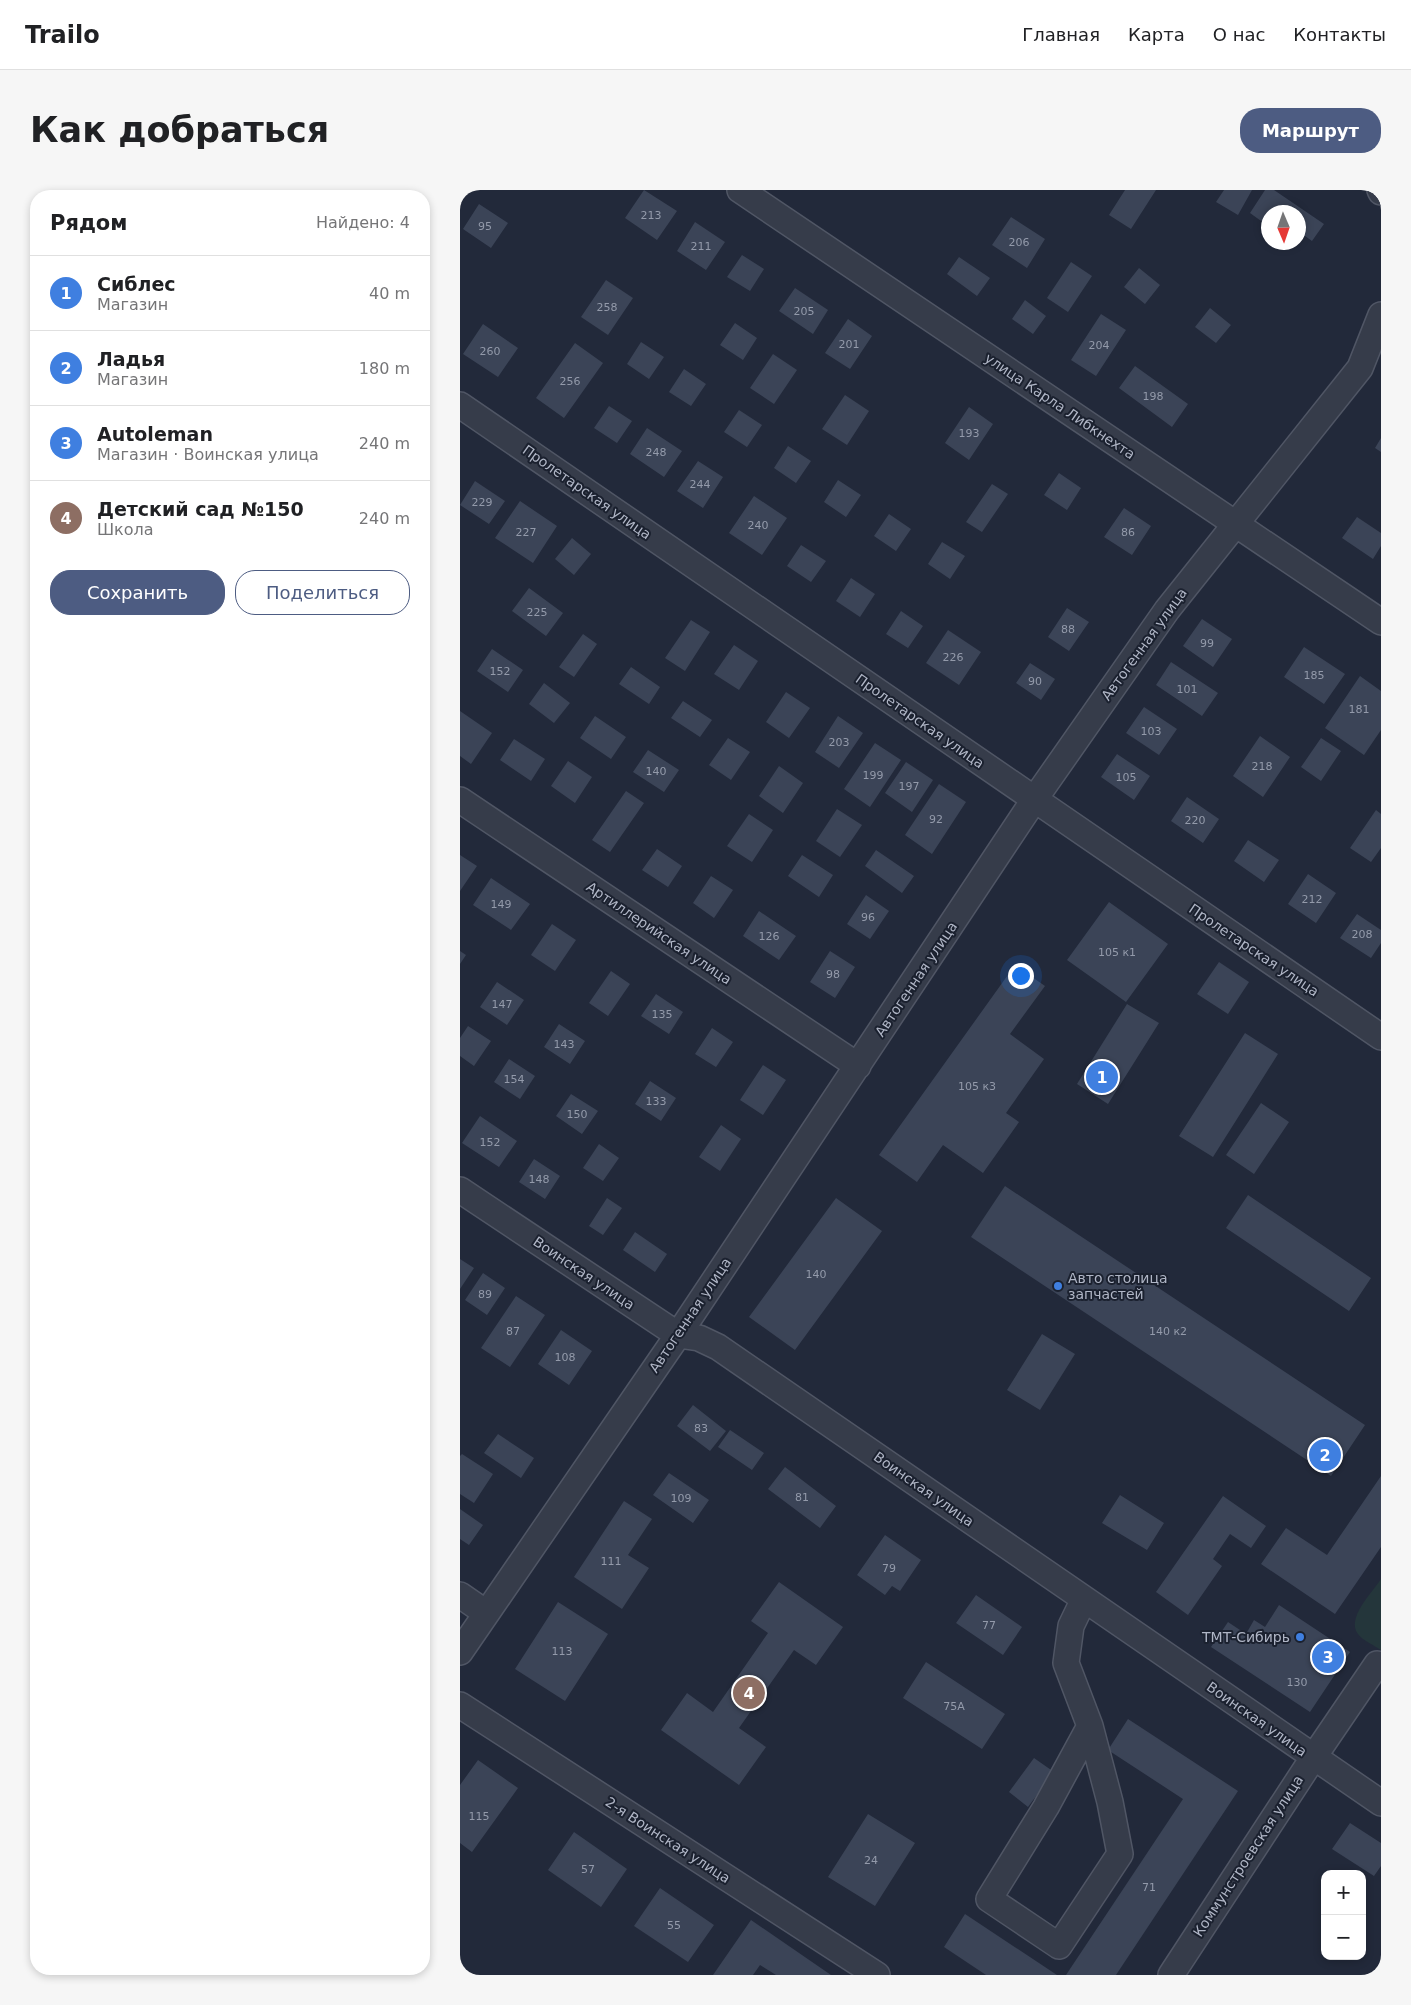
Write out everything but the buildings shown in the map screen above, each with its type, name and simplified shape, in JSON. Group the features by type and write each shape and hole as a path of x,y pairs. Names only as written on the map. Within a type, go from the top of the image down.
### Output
{"street":[{"name":"улица Карла Либкнехта","path":"740,190 1381,622"},
{"name":"Автогенная улица","path":"460,1652 678,1335 1034,800 1167,610 1360,368 1381,315"},
{"name":"Пролетарская улица","path":"460,405 1381,1037"},
{"name":"Артиллерийская улица","path":"460,800 858,1066"},
{"name":"Воинская улица","path":"460,1190 678,1335 699,1338 718,1347 1381,1804"},
{"path":"460,1595 486,1613"},
{"path":"1084,1599 1071,1626 1066,1662 1090,1726 1110,1802 1120,1854 1059,1946 989,1899 1046,1807 1090,1726"},
{"name":"Коммунстроевская улица","path":"1171,1975 1377,1664"},
{"name":"2-я Воинская улица","path":"460,1705 877,1975"}],"shaded area":[{"path":"1381,1579 1381,1650 1358,1634 1355,1628 1355,1621 1362,1606"}],"place":[{"name":"Сиблес","path":"1102,1077"},
{"name":"Авто столица запчастей","path":"1058,1286"},
{"name":"Ладья","path":"1325,1455"},
{"name":"ТМТ-Сибирь","path":"1300,1637"},
{"name":"Autoleman","path":"1328,1657"},
{"name":"Детский сад №150","path":"749,1693"}]}
